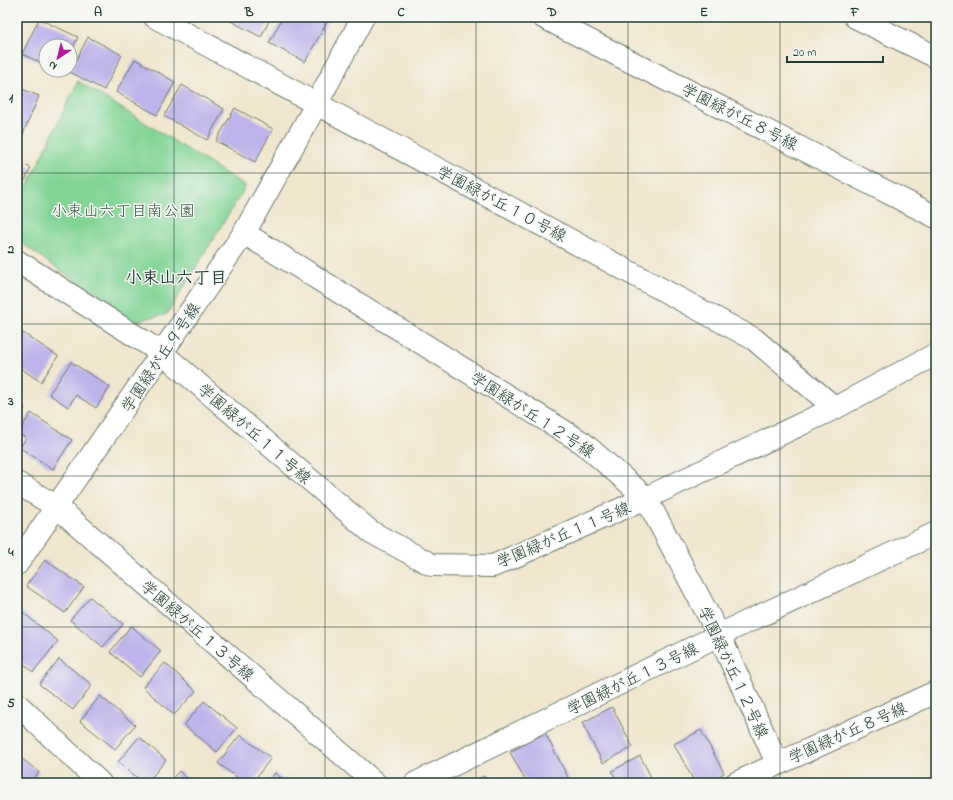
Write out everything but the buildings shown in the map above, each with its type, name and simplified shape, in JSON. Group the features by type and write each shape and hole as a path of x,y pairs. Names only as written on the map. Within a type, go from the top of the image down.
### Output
{"street":[{"name":"学園緑が丘１０号線","path":"155,17 318,103 754,339 835,408"},
{"name":"学園緑が丘９号線","path":"17,564 244,233 318,103 363,17"},
{"name":"学園緑が丘８号線","path":"543,17 936,217"},
{"path":"854,17 936,57"},
{"name":"学園緑が丘１２号線","path":"244,233 583,443 646,498 719,635 777,763"},
{"name":"学園緑が丘１１号線","path":"17,261 162,353 371,532 432,565 493,566 646,498 835,408 936,354"},
{"name":"学園緑が丘１３号線","path":"17,483 57,507 375,783"},
{"name":"学園緑が丘１３号線","path":"416,783 719,635 936,533"},
{"name":"学園緑が丘８号線","path":"736,783 777,763 936,692"},
{"path":"17,704 100,783"}],"green space":[{"name":"小束山六丁目南公園","path":"78,81 246,186 167,314 133,322 17,240 17,208"}],"district":[{"name":"小束山六丁目","path":"176,277"}]}
